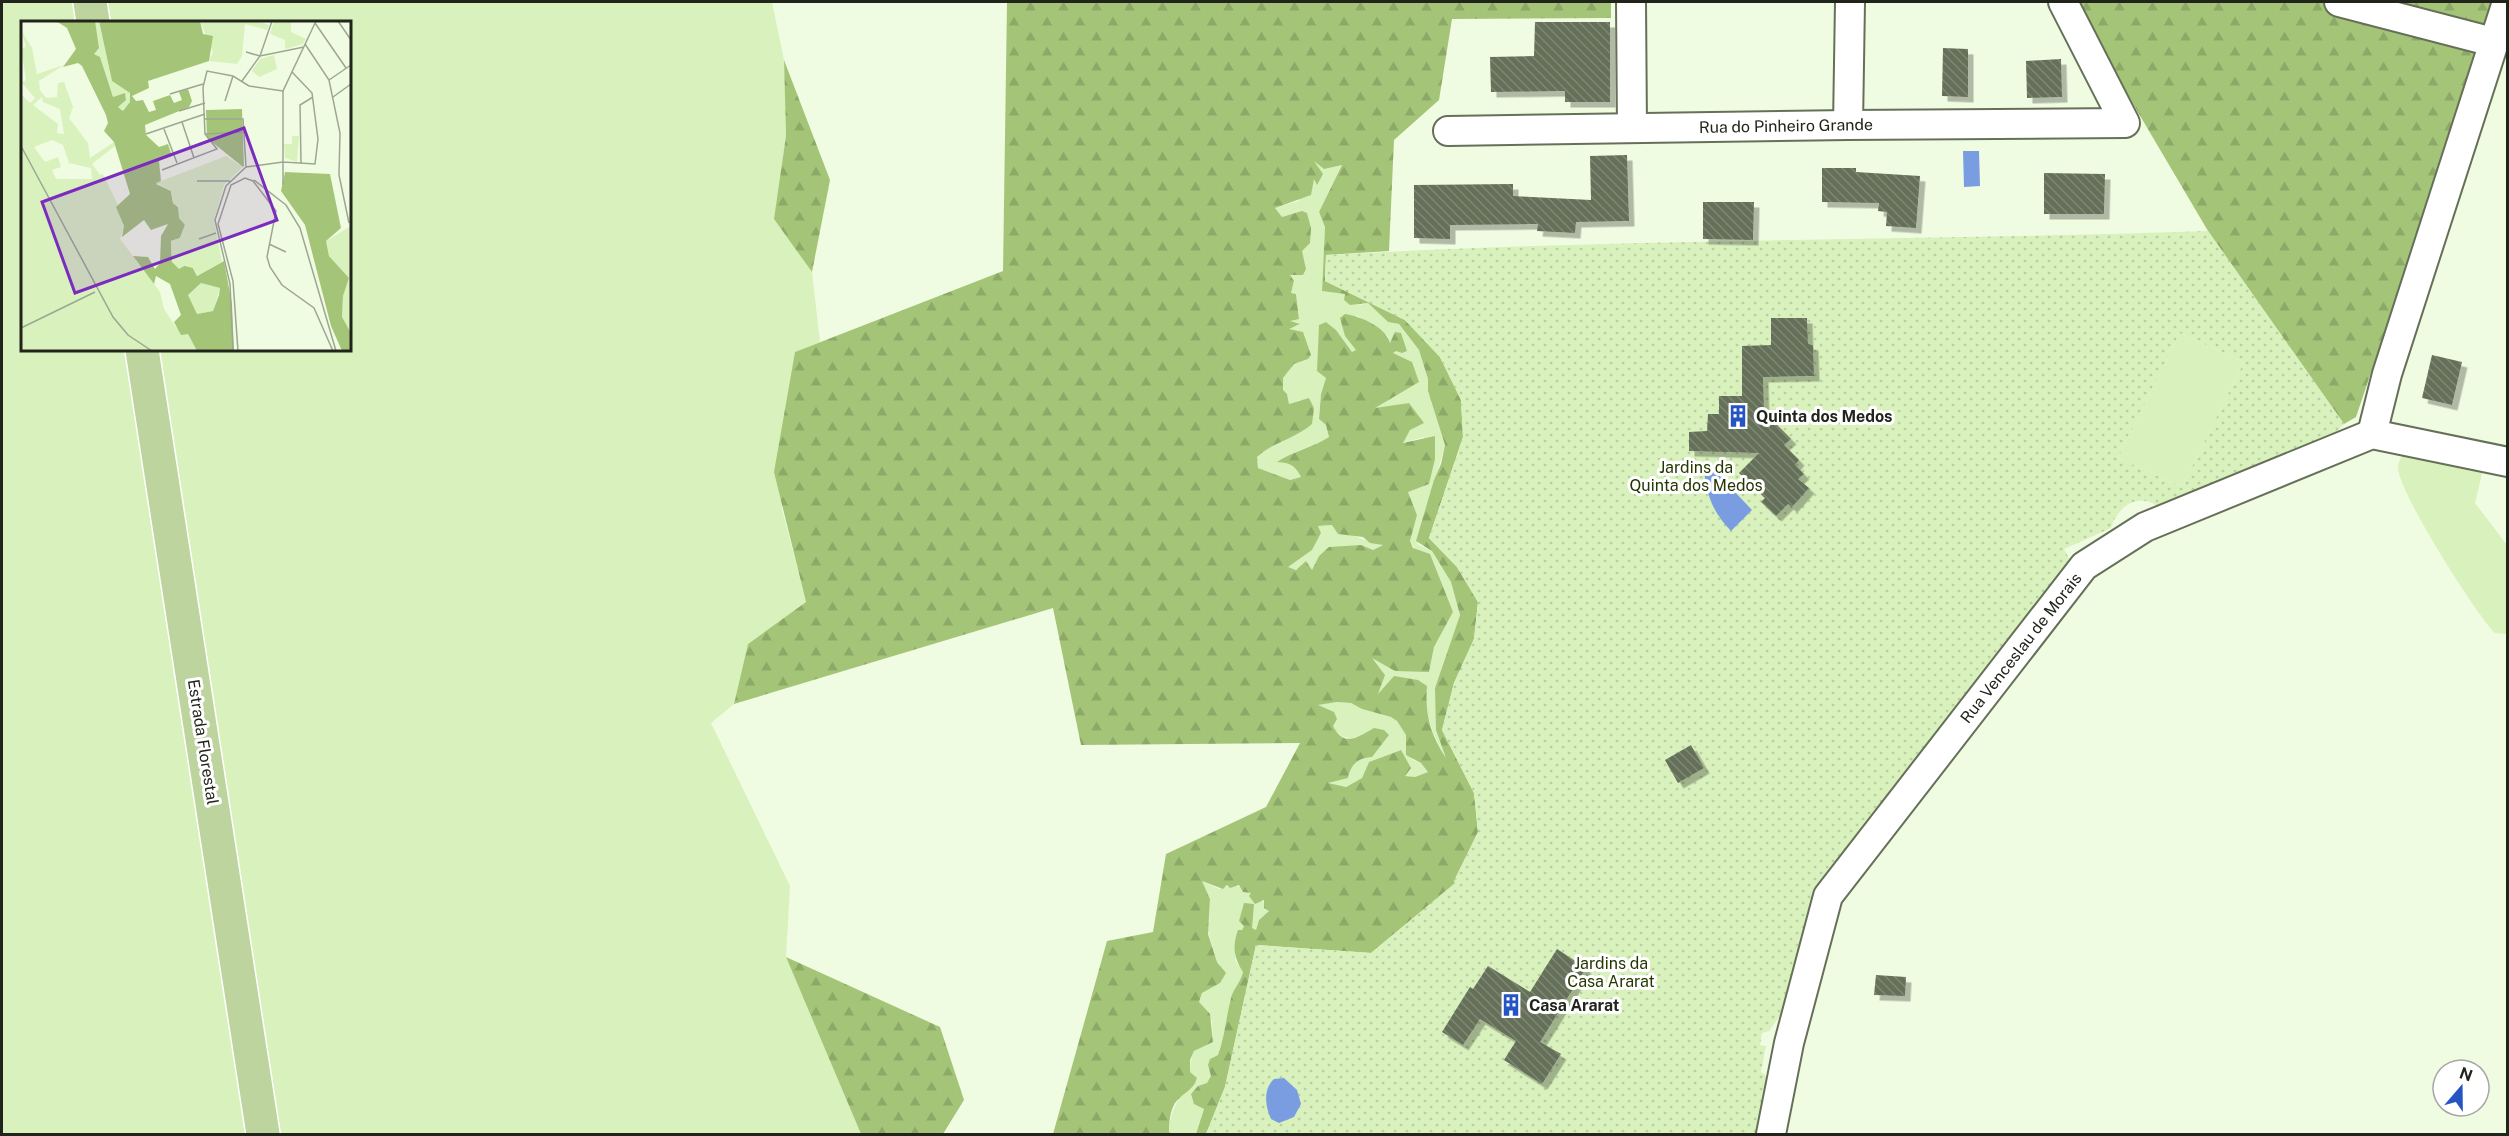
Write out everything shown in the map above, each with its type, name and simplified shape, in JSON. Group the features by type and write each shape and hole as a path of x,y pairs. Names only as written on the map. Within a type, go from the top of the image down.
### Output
{"main road":[{"path":"90,2 93,21"},
{"name":"Estrada Florestal","path":"142,351 263,1134"}],"street":[{"path":"1631,2 1632,128"},
{"path":"1848,125 1850,2"},
{"name":"Rua do Pinheiro Grande","path":"1448,131 2125,123 2063,2"},
{"path":"2340,2 2493,42"},
{"path":"2507,2 2387,374 2372,434 2508,462"},
{"name":"Rua Venceslau de Morais","path":"1771,1134 1789,1043 1828,896 2084,566 2145,527 2372,434"}],"green space":[{"path":"2,2 772,2 784,60 786,136 775,218 812,272 820,342 795,352 782,509 806,602 748,644 734,704 711,723 790,886 786,957 861,1134 2,1134"},
{"path":"1007,2 1611,2 1611,18 1452,19 1439,100 1394,140 1389,251 1326,255 1325,281 1405,320 1440,357 1461,400 1463,437 1429,538 1457,567 1478,602 1474,639 1454,683 1442,730 1474,793 1478,832 1454,881 1456,883 1371,953 1256,945 1225,1087 1206,1134 1196,1134 1204,1109 1194,1104 1191,1094 1198,1086 1207,1083 1211,1076 1208,1065 1210,1059 1218,1055 1231,998 1243,972 1236,957 1235,941 1238,930 1242,930 1244,926 1239,921 1244,903 1254,904 1252,928 1256,930 1259,920 1269,911 1264,908 1264,900 1255,904 1249,896 1251,893 1243,892 1239,885 1230,888 1227,885 1223,889 1202,881 1210,899 1208,934 1217,962 1226,973 1220,983 1202,993 1199,1002 1210,1014 1213,1042 1194,1051 1190,1060 1190,1072 1197,1078 1193,1086 1173,1106 1169,1132 1173,1134 1053,1134 1107,941 1153,932 1166,854 1266,807 1300,743 1081,745 1053,608 734,704 748,644 806,602 774,472 795,352 1003,271","holes":["1314,161 1324,169 1342,165 1319,212 1325,227 1322,291 1345,294 1344,300 1350,305 1368,303 1388,322 1399,324 1419,350 1428,379 1428,391 1445,445 1416,541 1432,551 1451,582 1460,615 1435,688 1436,730 1446,758 1430,724 1427,686 1418,680 1394,676 1378,694 1385,675 1372,658 1395,671 1429,672 1434,647 1453,612 1430,554 1413,548 1410,541 1417,515 1408,492 1429,484 1435,459 1435,436 1403,443 1410,430 1424,423 1409,403 1375,408 1419,382 1412,362 1393,353 1407,351 1401,333 1395,332 1390,343 1388,337 1378,327 1358,317 1345,314 1340,318 1345,336 1356,350 1352,352 1336,330 1326,322 1319,325 1317,371 1326,378 1321,394 1319,419 1326,425 1329,437 1277,462 1292,465 1301,477 1290,480 1258,468 1257,457 1263,452 1312,424 1314,408 1309,398 1289,404 1287,394 1283,390 1283,378 1294,364 1308,359 1311,355 1303,332 1289,329 1300,324 1290,321 1299,319 1296,294 1291,293 1294,281 1290,275 1303,275 1306,269 1302,251 1310,243 1311,228 1307,213 1302,211 1282,217 1275,208 1311,195 1314,179 1317,185 1323,174","1332,525 1338,534 1363,537 1370,543 1383,545 1373,550 1361,545 1329,547 1319,556 1312,570 1306,561 1296,570 1288,567 1312,550 1321,533 1318,526","1337,702 1351,703 1362,709 1391,717 1397,721 1406,735 1406,755 1421,763 1428,772 1415,777 1405,776 1411,768 1401,750 1369,762 1362,778 1346,787 1328,783 1348,778 1356,763 1372,757 1389,735 1384,730 1374,728 1352,739 1342,737 1333,726 1337,719 1334,712 1318,705"]},
{"path":"2073,2 2496,2 2356,417 2344,424 2208,231"},
{"path":"784,60 830,180 812,272 774,219 786,136"},
{"path":"1311,158 1342,164 1319,212 1325,227 1322,291 1345,294 1360,305 1368,303 1388,322 1399,324 1419,350 1428,379 1428,391 1445,445 1417,544 1432,551 1451,582 1460,615 1435,688 1449,764 1431,727 1427,709 1427,686 1376,696 1371,657 1429,672 1434,647 1453,612 1410,541 1417,515 1408,492 1424,437 1402,443 1410,430 1409,403 1374,409 1414,369 1411,362 1395,356 1393,353 1396,350 1390,344 1388,336 1356,315 1356,351 1352,352 1336,330 1326,322 1320,325 1318,355 1326,378 1321,394 1319,419 1326,425 1329,437 1290,454 1278,462 1292,466 1301,477 1290,480 1258,468 1257,457 1263,452 1312,424 1300,400 1289,404 1287,394 1283,391 1283,378 1294,364 1308,359 1286,329 1300,325 1288,320 1299,318 1296,294 1291,293 1294,281 1289,274 1296,274 1302,258 1300,214 1282,217 1274,208 1299,201"},
{"name":"Jardins da Quinta dos Medos","path":"2208,231 2344,424 2333,435 2158,507 2151,502 2136,501 2123,508 2111,528 2064,549 2072,564 1819,888 1786,1007 1769,1031 1762,1033 1760,1045 1766,1046 1761,1072 1770,1079 1759,1134 1206,1134 1225,1087 1256,945 1371,953 1455,883 1478,832 1474,793 1442,730 1454,683 1474,639 1478,602 1457,567 1429,538 1463,437 1461,400 1440,357 1405,320 1325,281 1326,255 1546,245","holes":["2180,333 2244,362 2182,487 2118,458"]},
{"path":"2180,333 2244,362 2182,487 2118,458"},
{"path":"2403,454 2485,461 2475,503 2507,545 2507,634 2495,633 2485,621 2423,525 2401,480 2398,467"},
{"path":"1332,525 1364,539 1384,544 1373,550 1361,545 1319,556 1312,571 1286,568 1312,550 1321,533 1318,526"},
{"path":"1351,703 1397,721 1406,735 1406,748 1413,760 1421,763 1428,772 1415,777 1405,776 1400,750 1369,762 1362,778 1345,787 1327,783 1347,778 1350,766 1362,758 1367,732 1358,737 1343,736 1332,727 1316,705"},
{"path":"1202,881 1219,889 1234,886 1248,889 1260,898 1269,911 1259,920 1256,930 1244,926 1242,930 1235,960 1243,972 1231,998 1218,1055 1210,1059 1212,1076 1207,1083 1198,1086 1204,1109 1196,1134 1173,1134 1169,1132 1172,1115 1190,1071 1194,1051 1213,1042 1212,1021 1199,1002 1202,993 1220,983 1220,964 1217,962 1207,928 1210,899"},
{"path":"786,957 940,1027 964,1100 943,1134 861,1134"}],"water":[{"path":"1963,151 1979,151 1980,186 1964,187"},
{"path":"1704,470 1714,470 1752,510 1731,531 1712,504"},
{"path":"1284,1078 1297,1090 1301,1104 1294,1117 1279,1123 1271,1119 1267,1109 1267,1093 1274,1079"}],"building":[{"path":"1535,22 1610,22 1610,102 1565,102 1565,91 1491,92 1490,57 1534,56"},
{"path":"1943,48 1968,49 1968,97 1942,96"},
{"path":"2061,59 2062,97 2027,98 2026,61"},
{"path":"1627,155 1629,221 1576,222 1575,233 1537,231 1538,224 1450,225 1450,239 1414,238 1414,185 1513,184 1513,196 1591,200 1590,156"},
{"path":"1822,168 1856,168 1856,172 1920,176 1916,228 1886,226 1887,212 1878,211 1879,203 1822,202"},
{"path":"2044,173 2105,174 2104,214 2044,214"},
{"path":"1703,202 1754,202 1753,240 1703,239"},
{"name":"Quinta dos Medos","path":"1771,318 1807,318 1808,344 1813,345 1814,376 1763,377 1764,412 1791,439 1784,445 1799,460 1795,465 1804,474 1798,479 1809,488 1792,507 1788,504 1776,516 1761,502 1765,498 1739,473 1759,453 1689,451 1689,432 1707,431 1708,414 1719,414 1719,396 1742,396 1742,346 1771,345"},
{"path":"2432,355 2462,362 2452,405 2422,398"},
{"path":"1691,745 1704,768 1678,783 1665,760"},
{"name":"Casa Ararat","path":"1557,949 1586,968 1540,1042 1561,1054 1542,1084 1504,1060 1516,1041 1480,1019 1463,1045 1442,1032 1470,987 1473,989 1488,966 1530,992"},
{"path":"1876,975 1906,977 1905,996 1874,995"}],"place":[{"name":"Quinta dos Medos","path":"1738,416"},
{"name":"Casa Ararat","path":"1511,1005"}],"park label":[{"name":"Jardins da Casa Ararat","path":"1611,972"}]}
